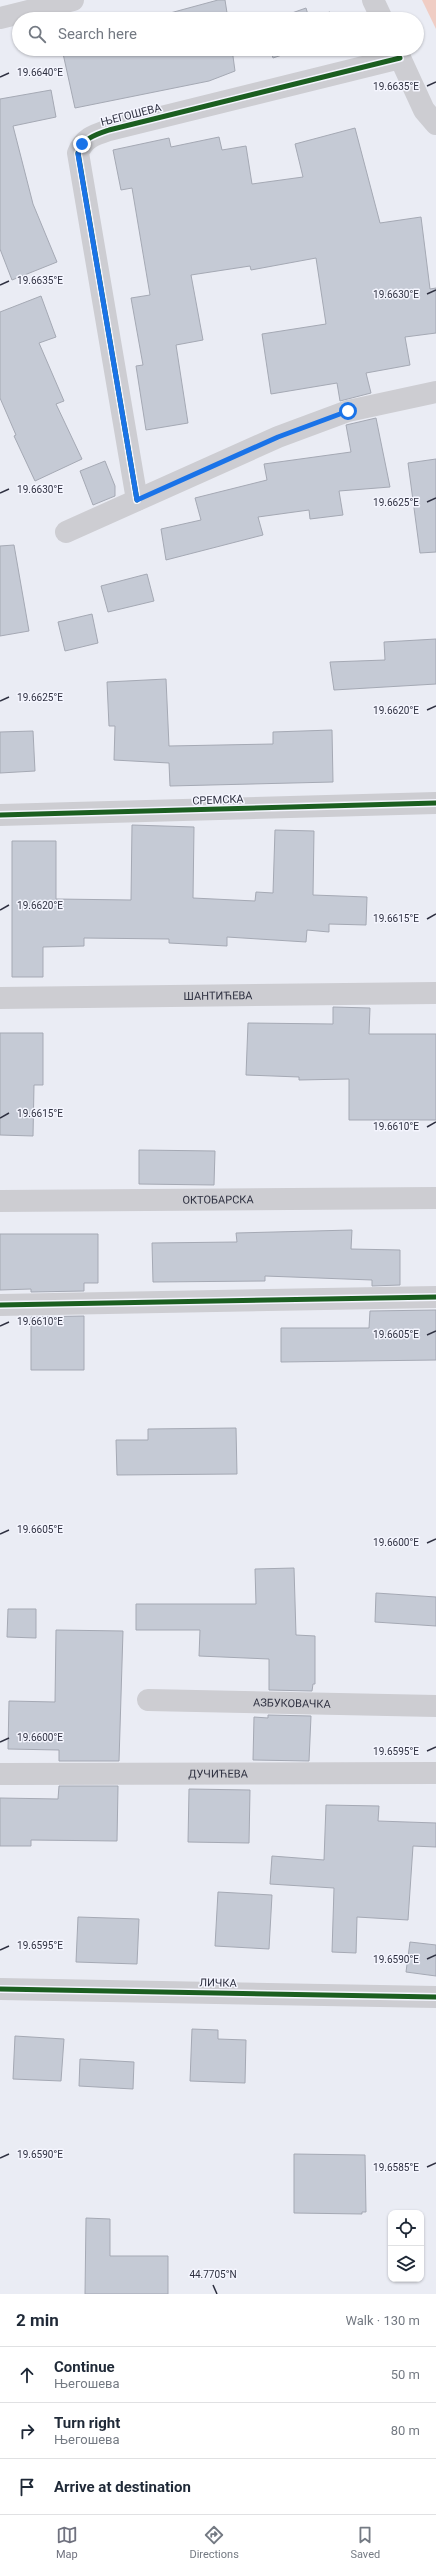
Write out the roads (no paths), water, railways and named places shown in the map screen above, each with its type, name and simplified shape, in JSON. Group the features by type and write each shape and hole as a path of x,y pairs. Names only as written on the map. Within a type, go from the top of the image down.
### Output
{"street":[{"path":"25,12 74,0"},
{"path":"373,0 379,12"},
{"path":"0,18 12,15"},
{"name":"ЊЕГОШЕВА","path":"137,500 78,154 82,144 92,135 109,130 390,56"},
{"path":"399,56 424,110 436,124"},
{"path":"66,532 278,437 348,411 436,392"},
{"name":"СРЕМСКА","path":"0,815 436,803"},
{"name":"ШАНТИЋЕВА","path":"0,998 436,993"},
{"name":"ОКТОБАРСКА","path":"0,1201 436,1198"},
{"path":"0,1305 436,1297"},
{"name":"АЗБУКОВАЧКА","path":"148,1700 436,1706"},
{"name":"ДУЧИЋЕВА","path":"0,1774 436,1773"},
{"name":"ЛИЧКА","path":"0,1989 436,1997"}]}
